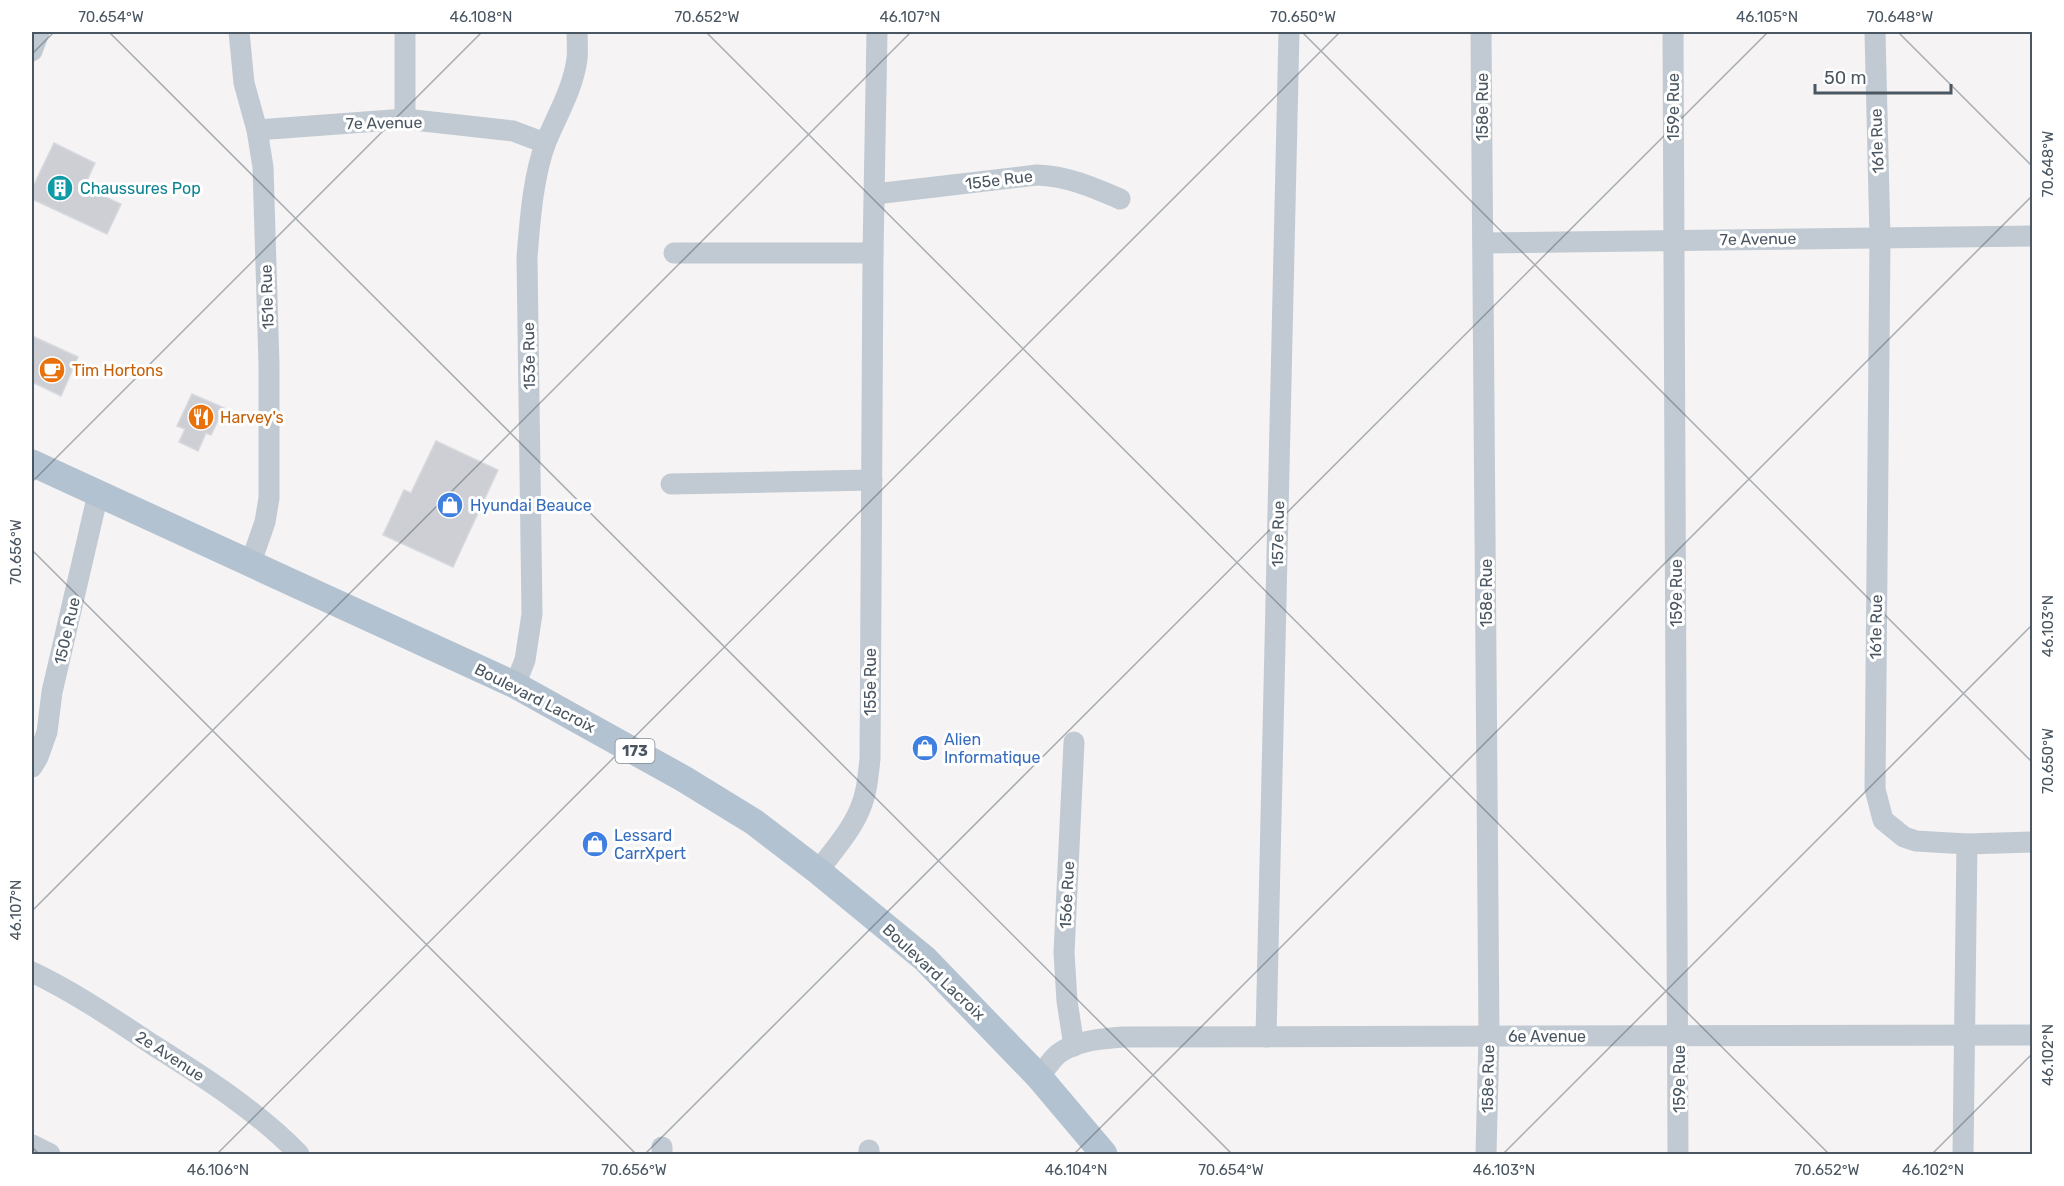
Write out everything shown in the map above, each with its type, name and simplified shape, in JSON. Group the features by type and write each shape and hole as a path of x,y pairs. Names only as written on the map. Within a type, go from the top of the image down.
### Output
{"main road":[{"name":"Boulevard Lacroix","path":"32,463 515,685 684,779 754,822 819,871 925,959 1039,1077 1104,1155"}],"street":[{"path":"32,51 39,32"},
{"name":"151e Rue","path":"239,32 244,82 257,129 263,167 270,451 268,506 251,562"},
{"path":"405,32 405,119"},
{"name":"153e Rue","path":"515,685 525,660 532,614 527,256 534,194 545,143 570,86 576,60 577,32"},
{"name":"155e Rue","path":"819,871 852,824 866,790 870,759 873,253 877,32"},
{"name":"157e Rue","path":"1266,1037 1289,32"},
{"name":"158e Rue","path":"1481,32 1490,1036 1486,1155"},
{"name":"159e Rue","path":"1673,32 1678,1155"},
{"name":"161e Rue","path":"1875,32 1880,238 1875,789 1882,820 1904,837 1916,841 1967,844 2032,842"},
{"name":"7e Avenue","path":"257,129 405,119 513,131 545,143"},
{"name":"155e Rue","path":"874,195 1037,175 1056,176 1076,181 1120,199"},
{"name":"7e Avenue","path":"1483,243 2032,236"},
{"path":"674,253 873,253"},
{"path":"672,484 872,480"},
{"name":"150e Rue","path":"32,767 47,732 52,692 98,494"},
{"name":"156e Rue","path":"1074,742 1064,953 1067,1001 1074,1046"},
{"path":"1963,1155 1967,844"},
{"name":"2e Avenue","path":"32,972 95,1007 204,1077 284,1139 299,1155"},
{"name":"6e Avenue","path":"1039,1077 1058,1055 1074,1046 1096,1039 2032,1035"},
{"path":"32,1145 50,1155"}],"building":[{"name":"Chaussures Pop","path":"54,143 95,163 84,187 121,204 107,234 32,199 32,189"},
{"name":"Tim Hortons","path":"32,336 78,357 61,396 32,382"},
{"name":"Harvey's","path":"192,394 224,408 211,435 206,433 198,451 179,442 185,429 177,426"},
{"path":"436,441 498,470 453,567 383,535 404,490 411,493"}],"place":[{"name":"Chaussures Pop","path":"60,188"},
{"name":"Tim Hortons","path":"52,370"},
{"name":"Harvey's","path":"201,417"},
{"name":"Hyundai Beauce","path":"450,505"},
{"name":"Alien Informatique","path":"925,748"},
{"name":"Lessard CarrXpert","path":"595,844"}]}
